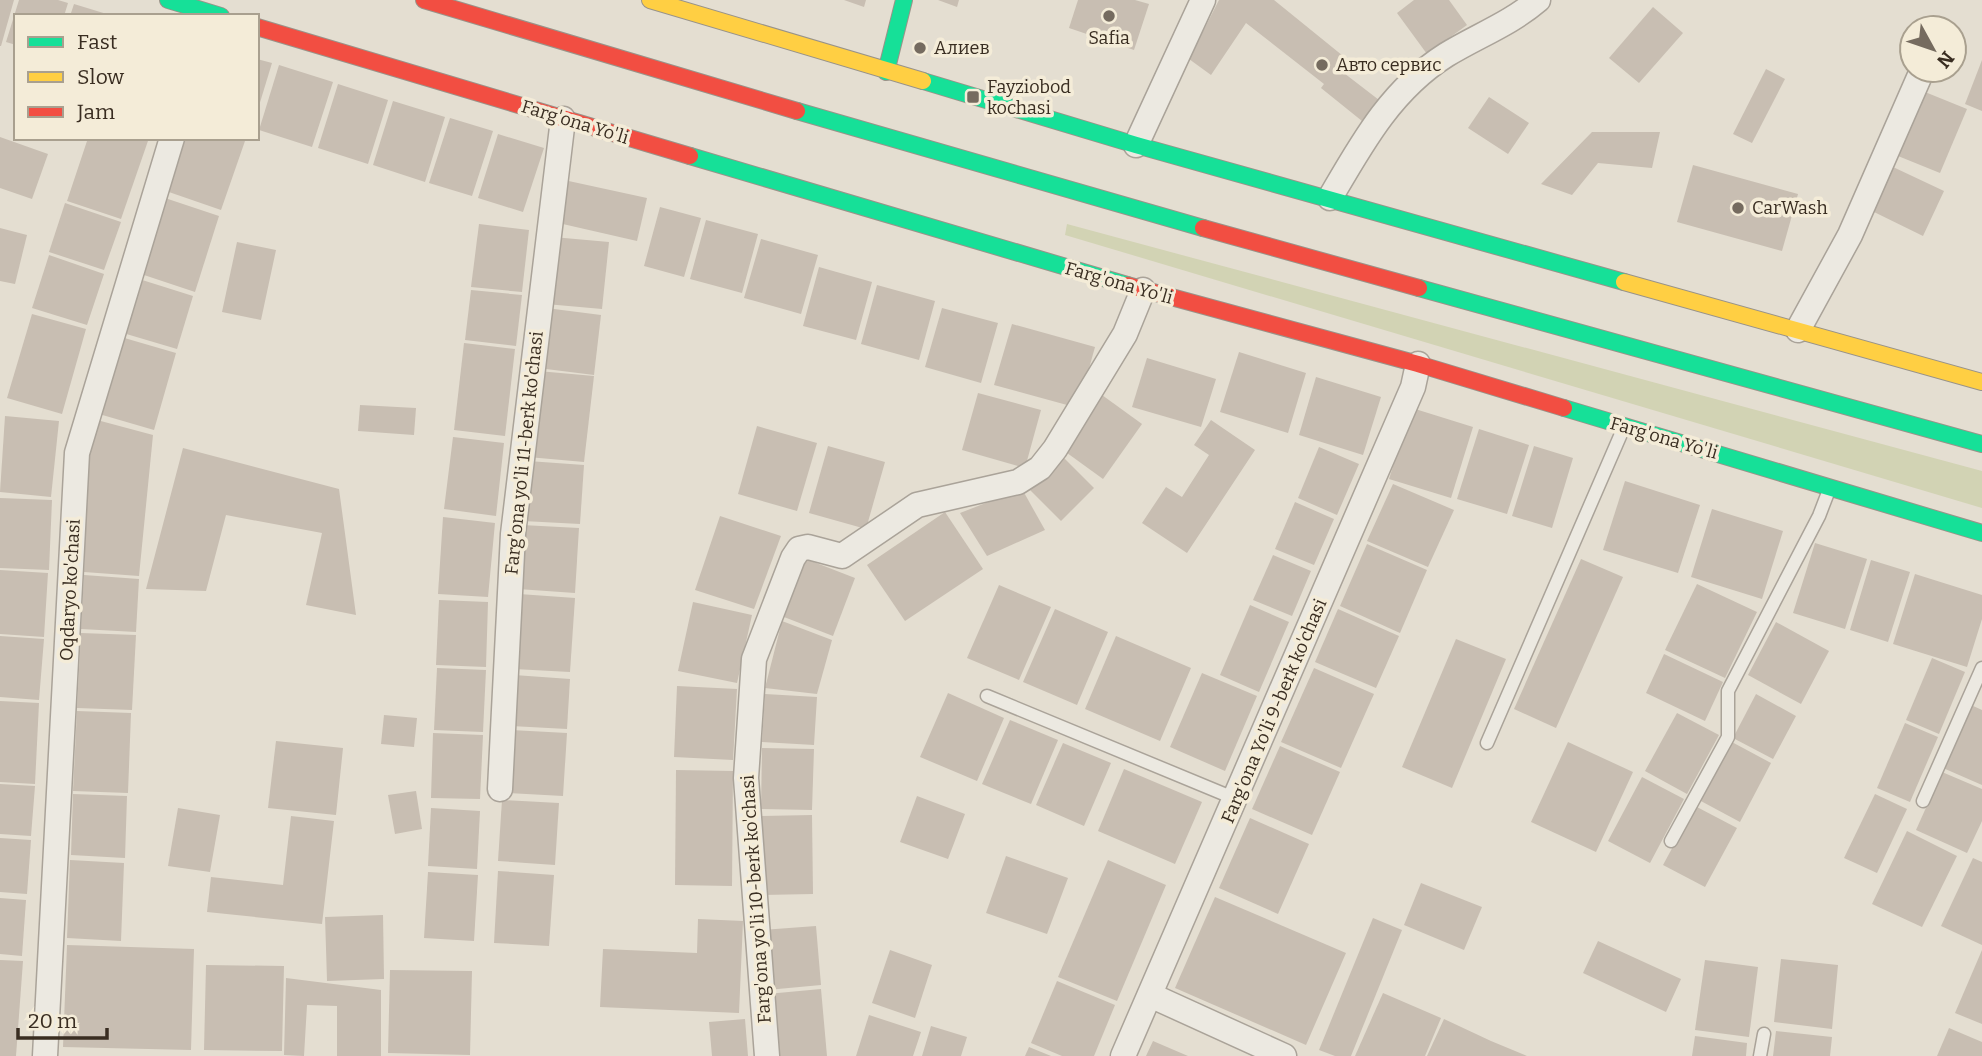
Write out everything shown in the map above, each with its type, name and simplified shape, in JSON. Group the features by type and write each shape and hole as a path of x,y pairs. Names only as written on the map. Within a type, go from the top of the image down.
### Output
{"main road":[{"path":"168,0 210,14"},
{"path":"424,0 1052,186 1982,444"},
{"path":"650,0 1136,145 1982,382"},
{"path":"886,72 904,0"},
{"name":"Farg'ona Yo'li","path":"259,28 1143,290 1418,364 1982,533"}],"street":[{"path":"1136,145 1203,0"},
{"path":"1330,198 1376,120 1408,83 1446,55 1520,16 1538,0"},
{"path":"1798,330 1850,235 1916,84"},
{"name":"Farg'ona yo'li 11-berk ko'chasi","path":"500,789 513,534 563,118"},
{"name":"Oqdaryo ko'chasi","path":"45,1056 77,453 171,140"},
{"name":"Farg'ona yo'li 10-berk ko'chasi","path":"767,1056 746,778 754,659 793,558 799,549 808,547 842,556 917,505 1018,482 1040,468 1055,449 1125,334 1143,290"},
{"name":"Farg'ona Yo'li 9-berk ko'chasi","path":"1123,1056 1413,387 1418,364"},
{"path":"1150,995 1284,1056"}],"lane":[{"path":"1487,743 1624,427"},
{"path":"1671,841 1728,737 1728,691 1819,516 1831,486"},
{"path":"1923,801 1982,667"},
{"path":"987,696 1236,799"},
{"path":"1760,1056 1764,1034"}],"green space":[{"path":"1067,224 1982,471 1982,508 1065,235"}],"building":[{"path":"0,0 14,0 1,46 0,46"},
{"path":"19,0 58,0 68,3 65,14 15,14"},
{"path":"844,0 866,0 864,7"},
{"path":"938,0 959,0 957,7"},
{"name":"Safia","path":"1078,0 1135,0 1149,4 1134,50 1069,28"},
{"name":"Авто сервис","path":"1219,0 1274,0 1348,60 1340,70 1379,100 1362,121 1321,88 1324,84 1246,23 1211,75 1189,59"},
{"path":"1414,0 1449,0 1467,25 1427,54 1397,13"},
{"path":"74,4 107,14 71,14"},
{"path":"1653,7 1683,33 1639,83 1609,58"},
{"path":"14,16 14,44 6,42"},
{"path":"259,60 272,63 259,106"},
{"path":"1982,60 1982,111 1965,104"},
{"path":"279,65 333,82 312,147 259,130"},
{"path":"1766,69 1785,79 1752,143 1733,134"},
{"path":"338,84 388,100 368,164 318,148"},
{"path":"1925,92 1967,109 1940,173 1898,156"},
{"path":"1489,97 1529,123 1508,154 1468,128"},
{"path":"393,101 445,117 425,182 373,165"},
{"path":"450,118 493,131 472,196 429,183"},
{"path":"1592,132 1660,132 1652,168 1598,163 1572,195 1541,184"},
{"path":"498,134 544,148 523,212 478,198"},
{"path":"0,137 48,154 32,199 0,188"},
{"path":"87,140 148,140 121,219 67,201"},
{"path":"183,140 245,141 221,210 166,191"},
{"name":"CarWash","path":"1693,165 1798,194 1782,251 1677,222"},
{"path":"1893,167 1944,191 1923,236 1872,211"},
{"path":"564,180 647,198 637,241 554,222"},
{"path":"165,198 219,216 195,292 141,274"},
{"path":"65,203 121,222 104,270 49,252"},
{"path":"660,207 701,218 684,277 644,266"},
{"path":"706,220 758,234 742,293 690,279"},
{"path":"479,224 529,230 522,292 471,287"},
{"path":"0,228 27,235 15,284 0,281"},
{"path":"553,237 609,242 602,309 546,304"},
{"path":"761,239 818,255 801,314 744,298"},
{"path":"237,242 276,250 261,320 222,312"},
{"path":"49,255 104,274 87,325 32,308"},
{"path":"819,267 872,282 856,340 803,326"},
{"path":"139,279 193,296 177,349 123,333"},
{"path":"877,285 935,301 919,360 861,344"},
{"path":"471,290 522,295 516,346 465,340"},
{"path":"546,308 601,315 594,375 538,368"},
{"path":"942,308 998,323 981,383 925,367"},
{"path":"32,314 86,329 62,414 7,398"},
{"path":"1012,324 1095,347 1078,408 994,385"},
{"path":"121,337 176,353 154,430 99,414"},
{"path":"464,343 515,349 505,436 454,430"},
{"path":"1239,352 1306,373 1288,433 1220,412"},
{"path":"1147,358 1216,379 1201,427 1132,407"},
{"path":"538,371 594,376 584,462 528,457"},
{"path":"1316,377 1381,397 1363,455 1299,435"},
{"path":"978,393 1041,410 1025,468 962,450"},
{"path":"1102,395 1142,424 1103,479 1063,450"},
{"path":"360,405 416,408 414,435 358,431"},
{"path":"1412,408 1473,427 1451,498 1389,479"},
{"path":"5,416 59,421 51,497 0,492"},
{"path":"97,420 153,435 139,576 84,572 88,458"},
{"path":"1211,420 1255,450 1187,553 1142,523 1166,487 1182,497 1209,455 1194,445"},
{"path":"757,426 817,443 797,511 738,494"},
{"path":"1479,429 1529,445 1507,514 1457,499"},
{"path":"453,437 504,443 496,516 444,509"},
{"path":"828,446 885,462 866,529 809,513"},
{"path":"1534,446 1573,458 1552,528 1512,516"},
{"path":"1319,447 1359,464 1337,515 1298,498"},
{"path":"183,448 339,489 356,615 306,605 322,533 226,515 206,591 146,589"},
{"path":"1060,454 1094,488 1061,521 1027,487"},
{"path":"528,461 584,465 580,524 523,521"},
{"path":"1625,481 1700,505 1678,573 1603,550"},
{"path":"1393,484 1454,510 1428,567 1367,541"},
{"path":"1022,489 1045,530 987,556 960,513"},
{"path":"0,498 52,500 49,570 0,568"},
{"path":"1295,502 1334,519 1314,565 1275,549"},
{"path":"1712,509 1783,531 1762,599 1691,577"},
{"path":"945,512 983,569 905,621 867,565"},
{"path":"720,516 781,536 754,609 695,590"},
{"path":"443,517 495,523 488,597 438,594"},
{"path":"522,525 579,528 575,593 518,589"},
{"path":"1815,543 1867,559 1845,629 1793,613"},
{"path":"1367,544 1427,570 1400,633 1340,606"},
{"path":"1273,555 1311,571 1292,616 1253,600"},
{"path":"806,559 855,578 833,636 784,617"},
{"path":"1581,559 1623,577 1556,728 1514,709"},
{"path":"1871,560 1910,572 1888,642 1850,630"},
{"path":"0,570 48,573 44,637 0,634"},
{"path":"1915,574 1982,595 1982,619 1967,667 1893,644"},
{"path":"84,575 139,579 136,632 81,629"},
{"path":"1697,584 1757,612 1725,678 1665,650"},
{"path":"999,585 1051,607 1019,680 967,658"},
{"path":"519,594 575,598 570,672 514,669"},
{"path":"439,600 488,602 486,667 436,665"},
{"path":"693,602 752,615 737,683 678,671"},
{"path":"1250,605 1289,622 1259,692 1220,675"},
{"path":"1055,609 1108,632 1077,705 1023,682"},
{"path":"1338,609 1399,636 1376,688 1315,662"},
{"path":"782,621 832,640 817,694 765,688"},
{"path":"1776,622 1829,651 1801,704 1748,675"},
{"path":"81,633 136,635 132,710 77,708"},
{"path":"0,636 44,639 39,700 0,697"},
{"path":"1116,636 1191,668 1160,741 1085,709"},
{"path":"1456,639 1506,659 1452,788 1402,767"},
{"path":"1664,654 1723,682 1705,721 1646,693"},
{"path":"1932,658 1965,672 1939,734 1906,720"},
{"path":"437,668 486,670 483,732 434,730"},
{"path":"1314,668 1374,694 1341,768 1281,742"},
{"path":"1202,673 1257,696 1225,771 1170,747"},
{"path":"514,675 570,679 567,729 511,726"},
{"path":"677,686 737,689 733,760 674,757"},
{"path":"948,693 1004,718 977,781 920,757"},
{"path":"765,694 817,697 814,745 762,742"},
{"path":"1756,694 1796,716 1773,759 1733,738"},
{"path":"0,701 39,703 35,784 0,782"},
{"path":"1971,705 1982,710 1982,785 1943,768"},
{"path":"77,711 131,713 128,793 73,791"},
{"path":"1677,713 1719,735 1687,794 1645,771"},
{"path":"384,715 417,718 414,747 381,744"},
{"path":"1010,720 1058,740 1031,804 982,784"},
{"path":"1905,723 1938,737 1910,802 1877,788"},
{"path":"511,730 567,733 563,796 507,793"},
{"path":"433,733 483,735 480,799 431,798"},
{"path":"276,741 343,748 336,815 268,808"},
{"path":"1730,741 1771,763 1740,822 1699,800"},
{"path":"1568,742 1633,772 1596,852 1531,822"},
{"path":"1063,743 1111,763 1084,826 1036,805"},
{"path":"1280,746 1340,772 1312,835 1252,809"},
{"path":"762,748 814,749 812,810 761,809"},
{"path":"1124,769 1202,802 1175,864 1098,831"},
{"path":"676,770 733,771 732,886 675,885"},
{"path":"1942,772 1982,789 1982,821 1967,853 1916,830"},
{"path":"1642,777 1684,799 1650,863 1608,841"},
{"path":"0,784 35,786 31,836 0,834"},
{"path":"416,791 422,829 395,834 388,795"},
{"path":"73,794 127,796 125,858 71,855"},
{"path":"1875,794 1907,809 1877,873 1844,858"},
{"path":"917,796 965,814 948,859 900,842"},
{"path":"502,800 559,803 555,865 498,861"},
{"path":"1695,806 1737,828 1705,887 1663,865"},
{"path":"178,808 220,815 210,872 168,866"},
{"path":"431,808 480,811 477,869 428,866"},
{"path":"812,815 813,894 762,895 760,816"},
{"path":"291,816 334,821 322,924 207,912 211,877 283,885"},
{"path":"1250,818 1309,844 1278,914 1219,888"},
{"path":"1907,831 1957,856 1922,927 1872,904"},
{"path":"0,838 31,840 27,894 0,892"},
{"path":"1006,856 1068,878 1047,934 986,913"},
{"path":"1973,858 1982,862 1982,945 1941,926"},
{"path":"70,860 124,863 121,941 67,938"},
{"path":"1108,860 1166,885 1117,1001 1058,977"},
{"path":"498,871 554,875 549,946 494,943"},
{"path":"428,872 478,875 474,941 424,938"},
{"path":"1421,883 1482,907 1464,950 1404,925"},
{"path":"1215,897 1346,953 1306,1045 1175,988"},
{"path":"0,898 26,900 22,956 0,954"},
{"path":"383,915 384,979 327,981 325,917"},
{"path":"1373,918 1402,930 1351,1056 1335,1056 1319,1050"},
{"path":"698,919 743,921 739,1013 600,1007 603,949 697,953"},
{"path":"816,926 821,985 767,990 762,930"},
{"path":"1598,941 1681,979 1666,1012 1583,973"},
{"path":"67,945 194,949 191,1050 63,1047"},
{"path":"890,950 932,965 915,1018 872,1003"},
{"path":"1982,950 1982,1024 1955,1013"},
{"path":"1781,959 1838,965 1832,1029 1774,1022"},
{"path":"0,960 23,961 16,1056 0,1056"},
{"path":"1705,960 1758,967 1749,1037 1695,1030"},
{"path":"206,965 284,966 282,1051 204,1050"},
{"path":"390,970 472,971 470,1055 388,1053"},
{"path":"286,978 381,990 381,1056 337,1056 337,1006 307,1005 304,1056 284,1055"},
{"path":"1057,981 1115,1005 1094,1056 1062,1056 1031,1043"},
{"path":"821,989 827,1056 772,1056 767,994"},
{"path":"1383,993 1441,1018 1425,1056 1355,1056"},
{"path":"869,1015 921,1032 913,1056 856,1056"},
{"path":"745,1019 748,1056 712,1056 709,1022"},
{"path":"1444,1019 1491,1041 1527,1056 1427,1056"},
{"path":"931,1026 967,1037 961,1056 922,1056"},
{"path":"1949,1028 1982,1042 1982,1056 1937,1056"},
{"path":"1776,1031 1832,1037 1830,1056 1773,1056"},
{"path":"1695,1036 1747,1043 1746,1056 1692,1056"},
{"path":"1153,1041 1188,1056 1146,1056"},
{"path":"1029,1047 1051,1056 1025,1056"}],"traffic: fast":[{"path":"168,0 214,14"},
{"path":"886,72 904,0"},
{"path":"923,81 1136,145 1624,282"},
{"path":"797,111 1203,228"},
{"path":"690,156 1127,285"},
{"path":"1419,288 1982,444"},
{"path":"1564,408 1982,533"}],"traffic: slow":[{"path":"650,0 923,81"},
{"path":"1624,282 1982,382"}],"traffic: jam":[{"path":"424,0 797,111"},
{"path":"259,28 690,156"},
{"path":"1203,228 1419,288"},
{"path":"1127,285 1418,364 1564,408"}],"place":[{"name":"Safia","path":"1109,16"},
{"name":"Алиев","path":"920,48"},
{"name":"Авто сервис","path":"1322,65"},
{"name":"Fayziobod kochasi","path":"973,97"},
{"name":"CarWash","path":"1738,208"}]}
